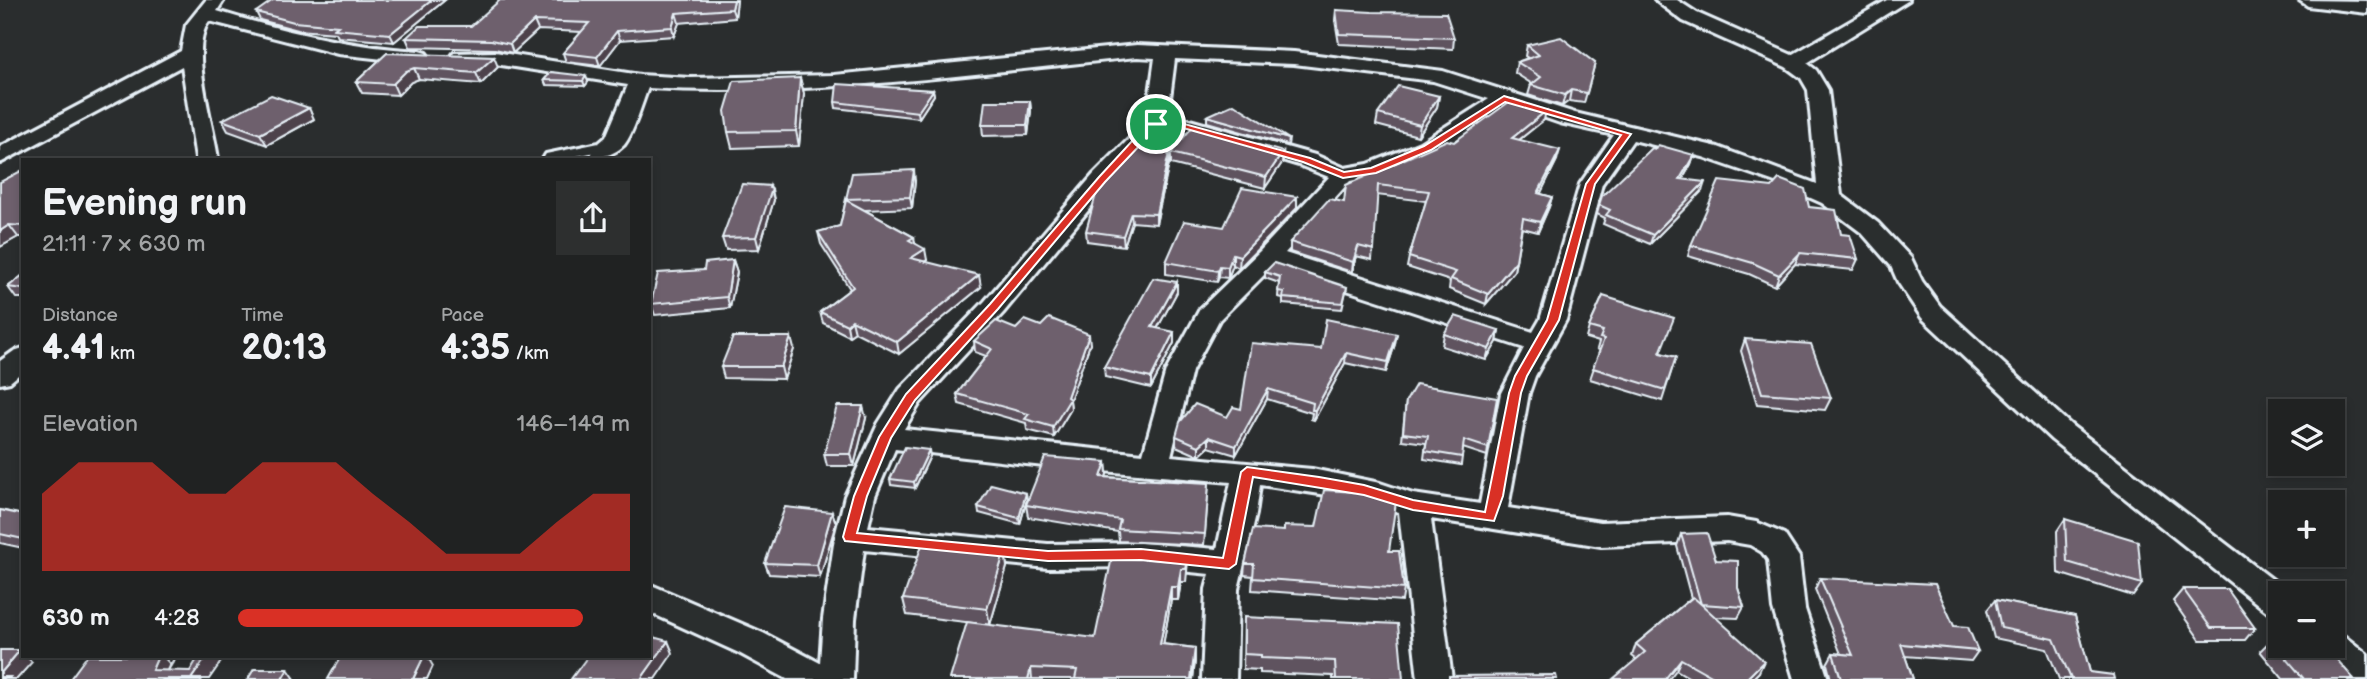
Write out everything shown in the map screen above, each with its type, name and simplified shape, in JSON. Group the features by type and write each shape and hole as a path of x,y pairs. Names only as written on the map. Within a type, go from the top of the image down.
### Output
{"street":[{"path":"1664,0 1690,17 1794,63 1809,74 1818,90 1830,198"},
{"path":"1794,63 1900,0"},
{"path":"2308,0 2367,7"},
{"path":"207,158 190,54 196,25 211,7 332,48 376,55 495,58 640,81 691,84 834,80 1137,51 1370,65 1436,75 1504,99 1626,134 1710,152 1783,177 1830,198 1870,228 1902,264 1910,282 1931,312 2031,405 2062,433 2268,595"},
{"path":"836,679 839,619 850,537 860,496 885,437 911,397 994,307 1102,180 1159,118 1166,51"},
{"path":"0,156 190,54"},
{"path":"559,158 606,148 615,140 640,81"},
{"path":"1159,118 1307,160 1343,175 1373,170 1428,148 1504,99"},
{"path":"1490,518 1497,496 1515,393 1538,344 1553,320 1591,184 1626,134"},
{"path":"1154,465 1180,371 1209,316 1269,256 1343,175"},
{"path":"1269,256 1411,303 1494,326 1538,344"},
{"path":"0,375 21,359"},
{"path":"885,437 990,451 1247,472 1364,490 1413,505 1601,534 1727,529 1756,534 1773,543 1783,557 1789,609 1811,679"},
{"path":"1219,679 1222,589 1247,472"},
{"path":"1413,505 1436,679"},
{"path":"850,537 1048,556 1141,555 1229,564"},
{"path":"651,598 751,643 818,679"},
{"path":"2345,656 2367,673"},
{"path":"181,679 196,658"}],"building":[{"path":"273,0 432,0 390,34 334,29 338,26 294,22 256,12"},
{"path":"500,0 734,0 732,9 676,13 672,27 617,31 597,57 563,53 589,23 534,21 510,44 491,40 406,38 419,26 471,26"},
{"path":"1336,10 1446,13 1454,38 1339,34"},
{"path":"1561,37 1595,63 1587,93 1571,90 1565,95 1531,85 1541,77 1517,62 1539,55 1527,45"},
{"path":"387,53 494,57 476,73 414,68 406,71 393,84 356,82"},
{"path":"551,72 586,76 583,81 544,80"},
{"path":"800,78 796,131 728,132 725,111 734,81"},
{"path":"837,84 933,90 918,112 835,102"},
{"path":"1398,86 1439,96 1420,125 1378,114"},
{"path":"271,95 309,108 260,134 222,120"},
{"path":"1513,99 1546,111 1512,138 1560,150 1538,193 1552,197 1540,222 1523,218 1516,261 1488,294 1451,279 1456,272 1409,257 1429,191 1378,185 1374,250 1358,246 1353,262 1290,242 1329,199 1344,202 1346,185 1447,140 1454,142"},
{"path":"985,101 1030,101 1027,125 982,125"},
{"path":"1234,104 1289,139 1207,116"},
{"path":"1193,126 1283,152 1266,177 1171,153"},
{"path":"1149,136 1171,143 1156,214 1131,213 1123,236 1086,231 1096,194"},
{"path":"1658,145 1694,155 1680,179 1705,182 1653,235 1606,215 1610,210 1599,205 1602,196"},
{"path":"591,154 592,158 572,158"},
{"path":"914,170 910,197 846,199 852,173"},
{"path":"21,171 21,226 9,225 0,231 0,182"},
{"path":"1779,179 1805,189 1809,207 1836,210 1841,234 1850,235 1858,259 1800,253 1779,275 1753,263 1691,245 1719,181 1772,187"},
{"path":"742,184 770,186 772,189 756,237 722,238"},
{"path":"1242,188 1297,197 1240,256 1233,254 1228,267 1220,266 1218,271 1166,262 1184,221 1224,227"},
{"path":"846,200 914,237 909,240 925,249 911,258 979,275 897,342 852,320 847,325 820,312 853,287 818,232 840,226"},
{"path":"733,260 727,297 651,304 658,273 704,270 705,263"},
{"path":"1274,263 1347,287 1343,303 1283,298 1284,292 1278,291 1280,277 1265,272"},
{"path":"21,277 21,289 8,287"},
{"path":"1153,278 1177,282 1152,327 1174,332 1151,378 1104,367"},
{"path":"1603,296 1674,318 1660,353 1676,357 1665,390 1593,368 1604,339 1600,338 1603,331 1589,327"},
{"path":"1455,316 1499,330 1489,349 1444,334"},
{"path":"1049,318 1089,334 1067,397 1070,399 1053,427 1025,419 1029,414 957,394 992,349 974,341 996,321 1016,329 1025,320 1041,326"},
{"path":"1326,319 1397,334 1388,362 1346,353 1315,410 1312,410 1313,403 1268,389 1236,446 1209,437 1199,446 1176,436 1180,422 1195,404 1227,417 1233,407 1241,409 1251,343 1321,349"},
{"path":"733,337 791,337 781,367 721,367"},
{"path":"1745,339 1811,344 1831,398 1762,393"},
{"path":"1416,384 1497,398 1488,448 1464,440 1462,457 1425,451 1428,436 1403,433 1406,401"},
{"path":"837,406 863,406 851,454 824,454"},
{"path":"905,447 929,450 914,482 890,479"},
{"path":"1045,457 1106,462 1101,477 1209,483 1205,534 1118,529 1120,520 1026,505"},
{"path":"991,484 1026,493 1019,518 978,507"},
{"path":"1324,490 1357,492 1396,502 1389,551 1399,551 1404,589 1253,578 1254,564 1245,564 1253,529 1284,531 1284,526 1316,527"},
{"path":"785,507 832,512 817,565 765,563"},
{"path":"0,510 21,515 21,539 0,534"},
{"path":"2065,519 2138,541 2142,584 2067,562"},
{"path":"1707,533 1716,560 1738,561 1738,588 1744,607 1701,604 1681,534"},
{"path":"923,542 1005,550 987,609 903,599"},
{"path":"1112,557 1188,561 1186,569 1181,569 1178,587 1171,587 1160,644 1195,648 1191,679 1075,679 1077,670 1031,668 1028,679 950,679 967,622 1095,638"},
{"path":"1820,578 1935,584 1954,626 1968,627 1978,651 1901,644 1913,679 1841,679 1833,653 1853,655"},
{"path":"2183,589 2227,589 2255,628 2211,628"},
{"path":"1693,597 1764,661 1746,679 1717,679 1681,659 1665,679 1613,679 1645,652 1636,644"},
{"path":"1995,600 2075,616 2090,672 2113,675 2114,679 2071,679 2054,639 2001,628"},
{"path":"1244,617 1398,624 1403,679 1336,679 1335,661 1261,658 1261,655 1244,654"},
{"path":"651,637 668,641 641,679 571,679 587,658 651,658"},
{"path":"0,650 20,650 0,674"},
{"path":"86,658 157,658 152,670 190,671 198,658 206,658 191,679 70,679"},
{"path":"340,658 423,658 413,679 328,679"},
{"path":"2286,658 2336,658 2354,679 2304,679"},
{"path":"254,669 288,669 282,679 248,679"},
{"path":"1556,675 1557,679 1449,679 1449,676"}],"route":[{"path":"1504,99 1626,134 1598,172 1587,193 1553,320 1521,376 1515,393 1497,496 1490,518 1413,505 1364,490 1319,481 1247,472 1241,514 1229,564 1141,555 1048,556 850,537 860,496 885,437 911,397 994,307 1102,180 1156,124 1159,118 1307,160 1343,175 1373,170 1428,148 1504,99"}]}
